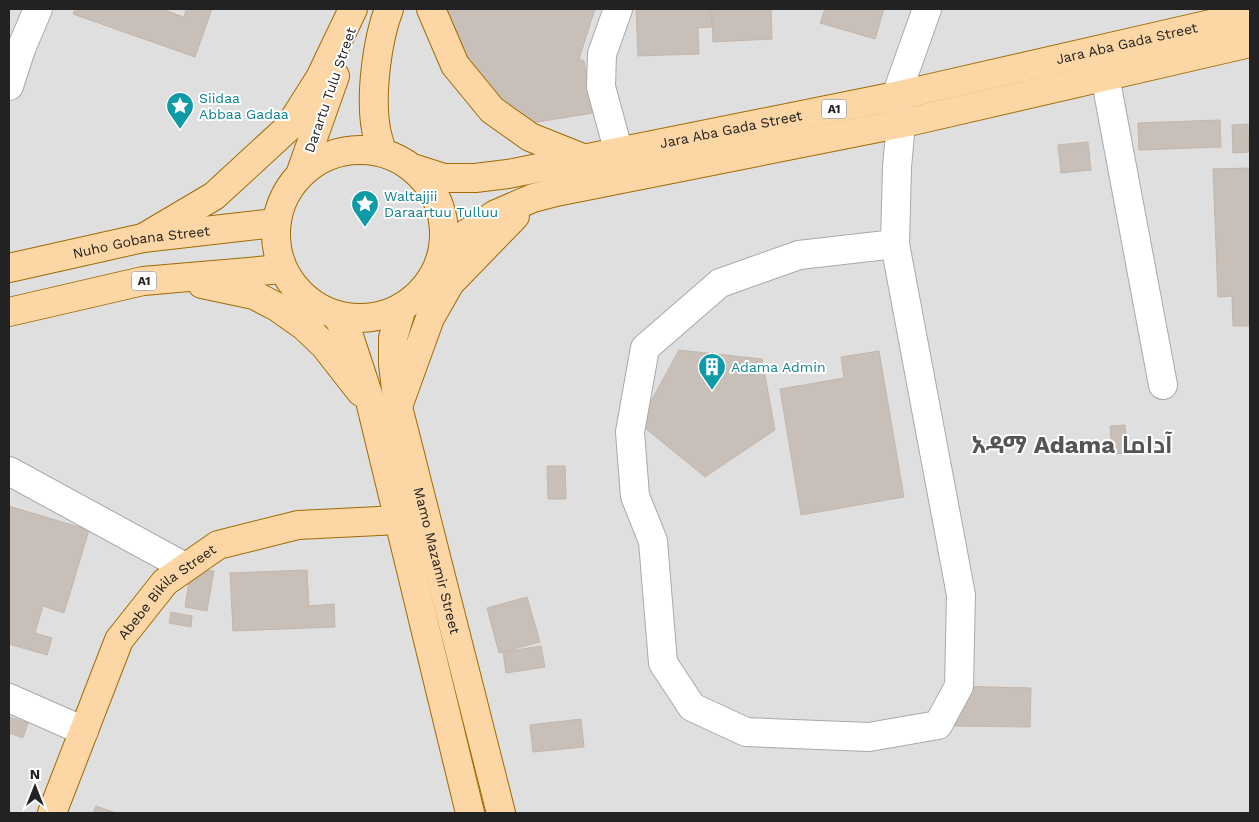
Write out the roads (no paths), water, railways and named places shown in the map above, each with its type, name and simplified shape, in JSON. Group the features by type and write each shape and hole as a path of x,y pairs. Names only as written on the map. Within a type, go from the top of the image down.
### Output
{"main road":[{"path":"142,238 214,196 289,127 320,78 353,9"},
{"name":"Darartu Tulu Street","path":"301,172 358,9"},
{"path":"382,152 376,128 374,84 384,22 389,9"},
{"path":"431,9 455,65 492,110 530,137 585,159"},
{"name":"Jara Aba Gada Street","path":"416,169 444,178 475,178 508,174 896,96 1221,16 1250,15"},
{"name":"Jara Aba Gada Street","path":"444,248 496,214 533,198 556,192 901,123 1250,43"},
{"path":"339,151 382,152 400,158 416,169 434,191 444,218 444,248 430,282 402,307 370,318 336,315 304,298 282,268 275,223 282,198 301,172 339,151"},
{"path":"174,278 254,295 276,307 304,326 385,406 450,283 533,198"},
{"name":"Nuho Gobana Street","path":"9,268 142,238 275,223"},
{"name":"A1","path":"9,312 143,281 282,268"},
{"name":"Mamo Mazamir Street","path":"402,307 393,338 393,364 385,406 399,520 470,813"},
{"name":"Mamo Mazamir Street","path":"336,315 385,406 436,560 501,813"},
{"name":"Abebe Bikila Street","path":"52,813 118,640 165,582 218,545 298,526 399,520"},
{"path":"410,567 436,560"}],"street":[{"path":"618,9 602,54 601,87 619,152"},
{"path":"894,244 798,255 720,283 645,348 630,432 635,496 653,541 663,663 692,707 746,732 869,737 938,725 959,686 961,595 894,244 901,123 896,96 927,9"},
{"path":"9,86 15,46 30,12"},
{"path":"1105,76 1163,385"},
{"path":"9,471 185,567"},
{"path":"9,698 84,731"}],"place":[{"name":"Siidaa Abbaa Gadaa","path":"180,130"},
{"name":"Waltajjii Daraartuu Tulluu","path":"365,228"},
{"name":"Adama Admin","path":"712,391"}],"district":[{"name":"አዳማ Adama آداما","path":"1072,445"}]}
